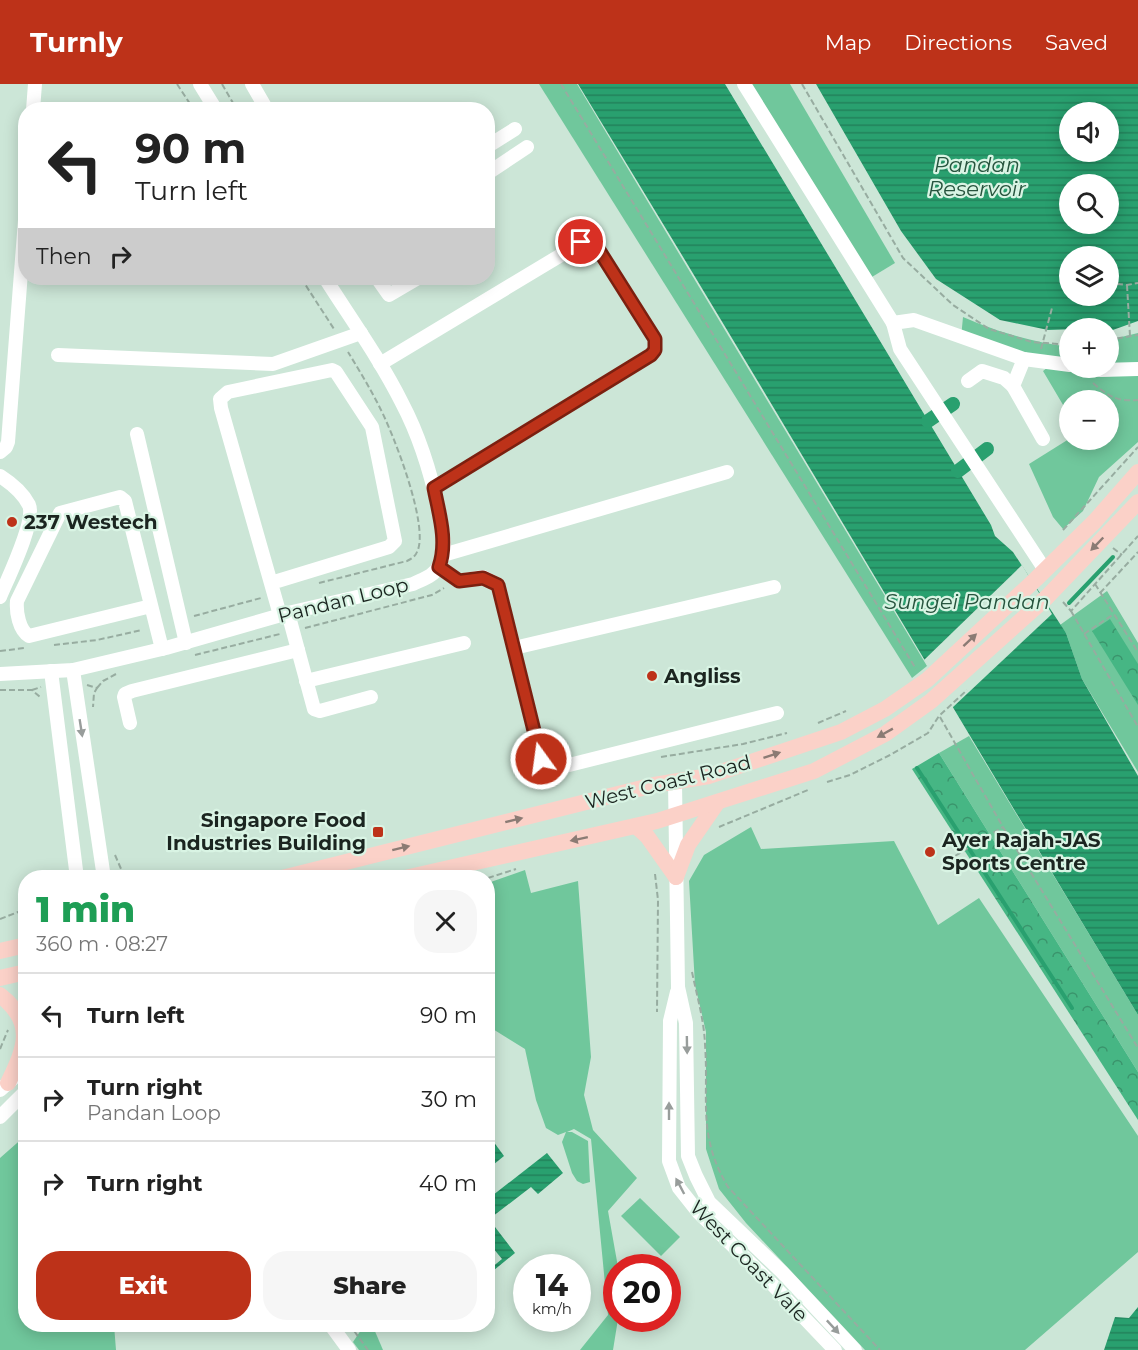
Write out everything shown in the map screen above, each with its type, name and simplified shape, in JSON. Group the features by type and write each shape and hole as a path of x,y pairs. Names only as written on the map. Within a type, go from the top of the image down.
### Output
{"main road":[{"name":"West Coast Road","path":"314,870 654,785 709,776 841,732 885,709 923,677 1040,574 1095,521 1138,472"},
{"name":"West Coast Road","path":"441,870 636,826 717,803 814,771 885,734 934,699 1054,599 1138,502"},
{"path":"676,877 688,845 717,803"},
{"path":"636,826 647,836 676,877"},
{"path":"0,951 18,947"},
{"path":"0,978 18,974"},
{"path":"0,996 18,1015"},
{"path":"4,1086 18,1058"}],"street":[{"path":"33,102 34,84"},
{"path":"200,84 211,102"},
{"path":"252,84 262,102"},
{"path":"744,84 893,323 900,350 1040,574"},
{"path":"495,141 514,129"},
{"path":"495,168 527,147"},
{"path":"380,364 586,240 595,244 655,339 655,350 651,355 434,488"},
{"path":"0,452 8,442 20,285"},
{"path":"330,285 403,403 423,452 434,488 443,537 441,561 459,581 483,578 498,585 541,759 547,765 565,766 777,712"},
{"path":"382,285 389,295 406,285"},
{"path":"893,323 914,320 1024,359 1059,364"},
{"path":"58,355 273,364 361,333"},
{"path":"1013,386 1024,359"},
{"path":"1119,370 1138,369"},
{"path":"272,589 389,547 395,541 372,427 336,372 332,370 228,392 220,399 221,408 272,589 298,650 313,706 317,711 371,697"},
{"path":"968,381 982,372 1004,378 1013,386 1043,440"},
{"path":"137,434 186,642"},
{"name":"Pandan Loop","path":"0,674 73,670 162,650 284,614 413,584 432,575 441,561 726,472"},
{"path":"0,476 12,484 30,507 30,522 0,597"},
{"path":"151,606 29,636 21,628 16,607 60,513 117,497 124,501 151,606 162,650"},
{"path":"514,648 774,587"},
{"path":"306,681 464,643"},
{"path":"130,723 125,694 298,650"},
{"path":"73,670 103,870"},
{"path":"51,671 76,870"},
{"name":"West Coast Vale","path":"675,782 678,987 686,1023 688,1156 709,1202 782,1272 855,1350"},
{"name":"West Coast Vale","path":"678,987 670,1021 669,1161 679,1188 698,1212 835,1350"},
{"path":"4,1086 18,1074"},
{"path":"0,1117 18,1099"},
{"path":"336,1332 350,1350"}],"path":[{"path":"177,84 189,102"},
{"path":"222,84 232,102"},
{"path":"561,84 923,677"},
{"path":"802,84 903,258 953,306 989,329 1032,342 1059,344"},
{"path":"1119,284 1138,283"},
{"path":"307,285 342,340 381,408 414,499 421,537 416,555 407,561 318,584"},
{"path":"1127,285 1130,336"},
{"path":"1042,343 1052,308"},
{"path":"1119,338 1138,335"},
{"path":"1092,382 1108,397 1128,401 1138,400"},
{"path":"1058,536 1138,447"},
{"path":"1071,611 1138,536"},
{"path":"1100,593 1138,552"},
{"path":"1095,584 1138,652"},
{"path":"180,619 272,589"},
{"path":"1054,599 1071,611 1138,727"},
{"path":"1084,634 1114,614"},
{"path":"49,645 97,640 156,627"},
{"path":"0,651 26,648"},
{"path":"934,699 944,724 1003,827 1138,1048"},
{"path":"814,724 846,711"},
{"path":"935,722 944,724"},
{"path":"657,758 743,744 793,731"},
{"path":"955,856 1003,827"},
{"path":"654,870 658,900 657,1016"},
{"path":"0,919 18,912"},
{"path":"691,963 705,1046 706,1129 710,1148 720,1173 728,1187 880,1350"},
{"path":"0,1048 10,1024"},
{"path":"355,1332 368,1350"}],"shaded area":[{"path":"539,84 577,84 927,666 912,678"},
{"path":"744,84 790,84 895,263 867,280"},
{"path":"963,317 1015,336 1059,345 1059,378 1119,378 1119,338 1138,333 1138,442 1099,477 1083,511 1063,529 1053,517 1029,464 1059,445 1059,450 1119,450 1119,390 1059,390 1059,398 1043,371 1052,364 961,338"},
{"path":"1107,591 1138,643 1138,772 1082,679 1066,633 1060,625"},
{"path":"969,736 1138,1015 1138,1072 939,753"},
{"path":"751,827 761,849 894,841 938,925 979,898 1138,1136 1138,1252 1025,1350 865,1350 746,1223 719,1189 706,1149 706,1032 695,985 689,881 704,855"},
{"path":"525,870 531,893 578,881 591,1057 584,1095 593,1130 637,1178 608,1211 616,1254 603,1254 603,1263 591,1139 574,1129 567,1132 572,1132 588,1141 590,1182 583,1184 577,1181 572,1173 562,1142 566,1132 558,1135 546,1128 536,1100 525,1049 495,1030 495,881"},
{"path":"18,1142 18,1332 115,1332 116,1350 0,1350 0,1158"},
{"path":"640,1198 680,1237 663,1254 659,1254 621,1216"},
{"path":"603,1321 603,1332 616,1332 613,1350 580,1350"},
{"path":"360,1332 375,1332 383,1350 359,1350 353,1342"}],"green space":[{"path":"1110,619 1138,664 1138,705 1092,631"},
{"path":"939,753 1138,1072 1138,1120 912,769"}],"water":[{"name":"Sungei Pandan","path":"578,84 725,84 991,525 995,536 1013,552 1066,633 1082,679 1138,776 1138,1015 719,316"},
{"name":"Pandan Reservoir","path":"816,84 1138,84 1138,321 1119,328 1119,318 1059,318 1059,330 1048,330 1000,320 936,279 901,231"},
{"path":"495,1144 504,1156 495,1163"},
{"path":"547,1153 563,1173 538,1194 531,1187 495,1215 495,1194"},
{"path":"495,1227 515,1253 495,1269 495,1265 502,1259 495,1250"},
{"path":"1138,1307 1138,1350 1104,1350 1115,1317 1129,1318"}],"pier":[{"path":"1022,565 1052,614 952,708 924,660"}],"waterway":[{"path":"928,421 953,404"},
{"path":"958,471 987,449"},
{"path":"1069,603 1113,557"},
{"path":"917,768 1072,1008"}],"place":[{"name":"237 Westech","path":"12,522"},
{"name":"Angliss","path":"652,676"},
{"name":"Singapore Food Industries Building","path":"378,832"},
{"name":"Ayer Rajah-JAS Sports Centre","path":"930,852"}],"route":[{"path":"541,759 498,585 483,578 459,581 439,567 443,555 443,537 434,488 651,355 655,350 655,339 595,244 586,240 581,242"}]}
